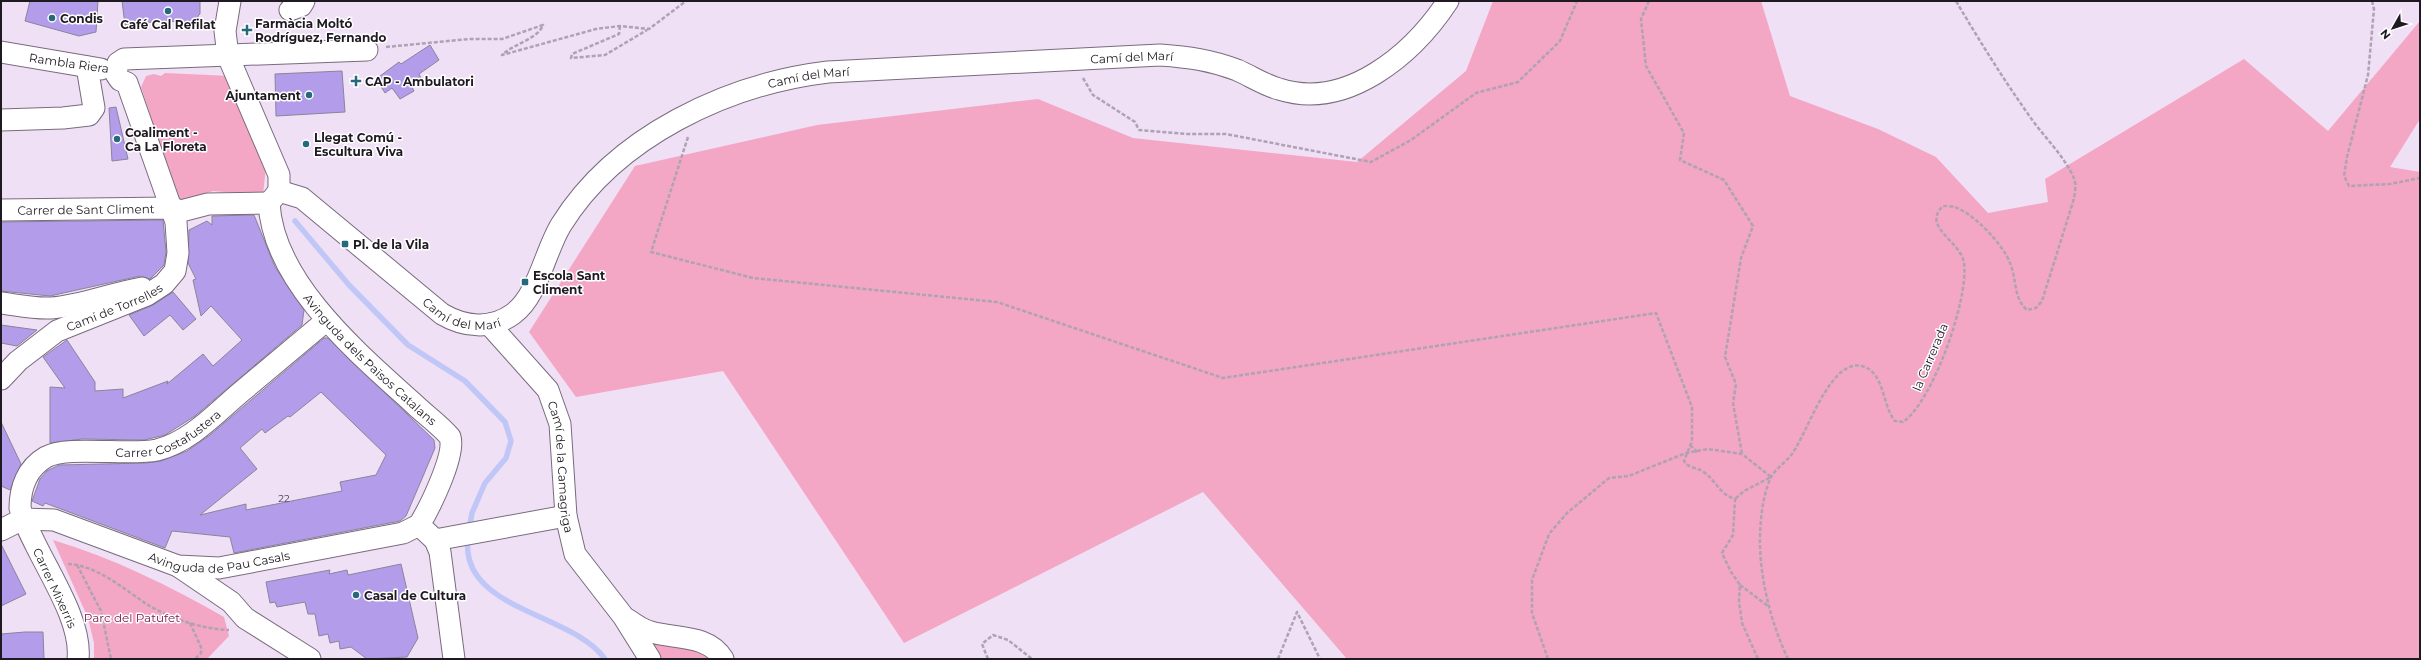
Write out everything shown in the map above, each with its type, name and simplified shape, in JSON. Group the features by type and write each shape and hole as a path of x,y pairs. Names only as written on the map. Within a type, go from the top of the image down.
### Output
{"street":[{"name":"Avinguda dels Països Catalans","path":"230,1 225,31 228,56 279,175 269,215 285,258 300,284 327,320 450,437 452,444 449,456 419,525"},
{"name":"Camí del Marí","path":"172,208 181,211 208,204 274,197 302,198 442,314 463,324 489,324 512,315 527,299 561,226 594,182 613,164 635,148 697,110 748,89 800,75 1138,55 1196,57 1237,70 1279,90 1295,93 1320,94 1346,88 1391,62 1417,39 1448,1"},
{"name":"Rambla Riera","path":"1,52 87,67 125,71 228,56 367,50"},
{"path":"1,120 63,118 89,115 94,108 87,67"},
{"name":"Camí de Torrelles","path":"1,379 18,361 57,331 147,295 164,284 175,272 178,264 177,231 172,208 125,71"},
{"name":"Carrer de Sant Climent","path":"1,210 172,208"},
{"path":"1,303 35,308 64,307 114,293 164,284"},
{"name":"Carrer Costafustera","path":"23,519 20,508 23,486 27,476 46,457 66,453 150,451 177,442 210,418 327,320"},
{"name":"Camí de la Camagriga","path":"489,324 535,374 548,390 553,400 560,424 566,516 575,554 623,616 650,659"},
{"path":"435,540 566,516"},
{"path":"1,530 23,519"},
{"name":"Avinguda de Pau Casals","path":"23,519 54,520 178,566 219,568 403,534 419,525"},
{"name":"Carrer Mixerris","path":"23,519 69,614 77,635 78,659"},
{"path":"419,525 435,540 440,552 454,659"},
{"path":"231,602 229,587 232,578 245,564"},
{"path":"178,566 231,602 245,618 310,659"},
{"name":"Camí de la Camagriga","path":"623,616 642,629 652,633 706,643 716,649 723,659"}],"path":[{"path":"620,26 619,34 572,54 570,58 604,55 648,29 686,1"},
{"path":"1649,1 1641,19 1646,66 1684,133 1680,160 1724,180 1754,226 1741,258 1725,357 1736,384 1733,403 1742,454"},
{"name":"la Carrerada","path":"1788,659 1772,622 1762,562 1760,522 1763,502 1770,477 1792,454 1806,432 1823,393 1835,378 1848,368 1862,366 1873,372 1879,382 1889,414 1895,421 1903,422 1911,416 1918,406 1950,339 1965,284 1964,262 1959,249 1937,227 1935,218 1937,211 1943,206 1955,207 1982,225 2010,261 2020,304 2027,310 2036,308 2042,301 2076,191 2074,177 2063,158 2029,116 1956,1"},
{"path":"2372,1 2374,10 2368,75 2352,133 2344,176 2349,186 2366,187 2420,178"},
{"path":"367,50 396,45 462,40 502,39 543,25 535,35 510,48 502,55 596,29 620,26 648,29"},
{"path":"697,110 651,252 753,278 997,302 1222,378 1656,313 1692,407 1690,445 1684,461 1689,467 1704,472 1724,496 1735,499"},
{"path":"1690,445 1697,452"},
{"path":"1548,659 1532,613 1532,580 1549,534 1567,513 1610,478 1629,476 1686,453 1708,449 1742,454 1770,477 1744,491 1735,499 1733,535 1722,553 1731,572 1740,585 1769,606"},
{"path":"62,563 76,564 104,576 149,605 190,623 228,630 238,629 245,618"},
{"path":"76,564 101,611 111,659"},
{"path":"1740,585 1739,601 1742,623 1758,659"},
{"path":"1278,659 1297,612 1320,659"},
{"path":"190,623 201,646 201,653 195,659"},
{"path":"988,659 982,644 993,635 1008,640 1032,659"}],"green space":[{"path":"1493,1 1761,1 1790,96 1878,129 1936,157 1988,213 2048,202 2045,179 2244,59 2328,131 2420,21 2420,119 2390,167 2420,172 2420,659 1347,659 1203,492 904,643 723,371 576,397 529,332 635,166 817,125 1038,99 1133,138 1357,162 1466,71"},
{"path":"165,73 230,76 266,166 263,195 213,191 179,202 141,87 146,76 154,74 161,76"},
{"name":"Parc del Patufet","path":"53,540 119,564 204,606 224,617 229,636 207,659 94,659 94,643 88,618"},
{"path":"649,636 696,646 716,659 655,659"}],"building":[{"name":"Condis","path":"30,1 98,1 96,32 79,36 25,21"},
{"path":"122,1 200,1 200,14 198,16 198,22 161,21 125,25"},
{"path":"430,45 439,60 419,74 421,78 411,85 414,91 400,99 392,88 385,93 376,79 399,62 401,64"},
{"name":"Ajuntament","path":"342,71 345,112 276,116 275,74"},
{"name":"Coaliment - Ca La Floreta","path":"116,107 128,159 112,161 109,108"},
{"path":"254,215 275,267 304,310 302,325 195,416 165,435 144,440 82,439 50,443 50,387 65,388 43,357 67,340 95,382 95,391 123,389 123,398 168,381 167,384 203,354 213,366 242,340 211,306 201,316 193,280 196,279 188,263 189,230 207,221 212,225 212,216"},
{"path":"163,220 166,252 164,265 150,279 140,276 50,296 1,291 1,222"},
{"path":"173,292 196,319 183,330 170,315 144,336 129,315 153,305"},
{"path":"1,325 37,330 17,346 1,343"},
{"path":"324,338 328,338 434,440 435,448 406,516 400,521 234,553 230,537 172,531 165,548 45,503 43,506 32,501 40,479 47,471 59,465 146,463 161,461 187,451 210,435","holes":["321,392 386,455 376,475 340,482 342,491 246,510 246,504 200,515 257,469 240,448 262,429 265,433 288,416 290,417"]},
{"path":"1,422 21,464 10,490 1,486"},
{"path":"1,544 26,594 1,606"},
{"name":"Casal de Cultura","path":"401,564 418,638 407,657 367,659 351,647 340,649 339,641 330,643 328,634 319,636 315,614 308,614 305,602 277,607 275,602 270,603 266,582 330,570 329,574 347,570 348,575"},
{"path":"43,632 44,659 1,659 1,634"}],"waterway":[{"path":"295,221 349,285 408,345 465,381 505,422 511,441 506,458 485,483 472,513 469,530"},
{"path":"468,538 470,562 481,581 499,596 569,631 590,644 605,659"}],"place":[{"name":"Café Cal Refilat","path":"168,11"},
{"name":"Condis","path":"52,18"},
{"name":"Farmàcia Moltó Rodríguez, Fernando","path":"247,30"},
{"name":"CAP - Ambulatori","path":"356,81"},
{"name":"Ajuntament","path":"309,95"},
{"name":"Coaliment - Ca La Floreta","path":"117,139"},
{"name":"Llegat Comú - Escultura Viva","path":"306,144"},
{"name":"Pl. de la Vila","path":"345,244"},
{"name":"Escola Sant Climent","path":"525,282"},
{"name":"Casal de Cultura","path":"356,595"}]}
